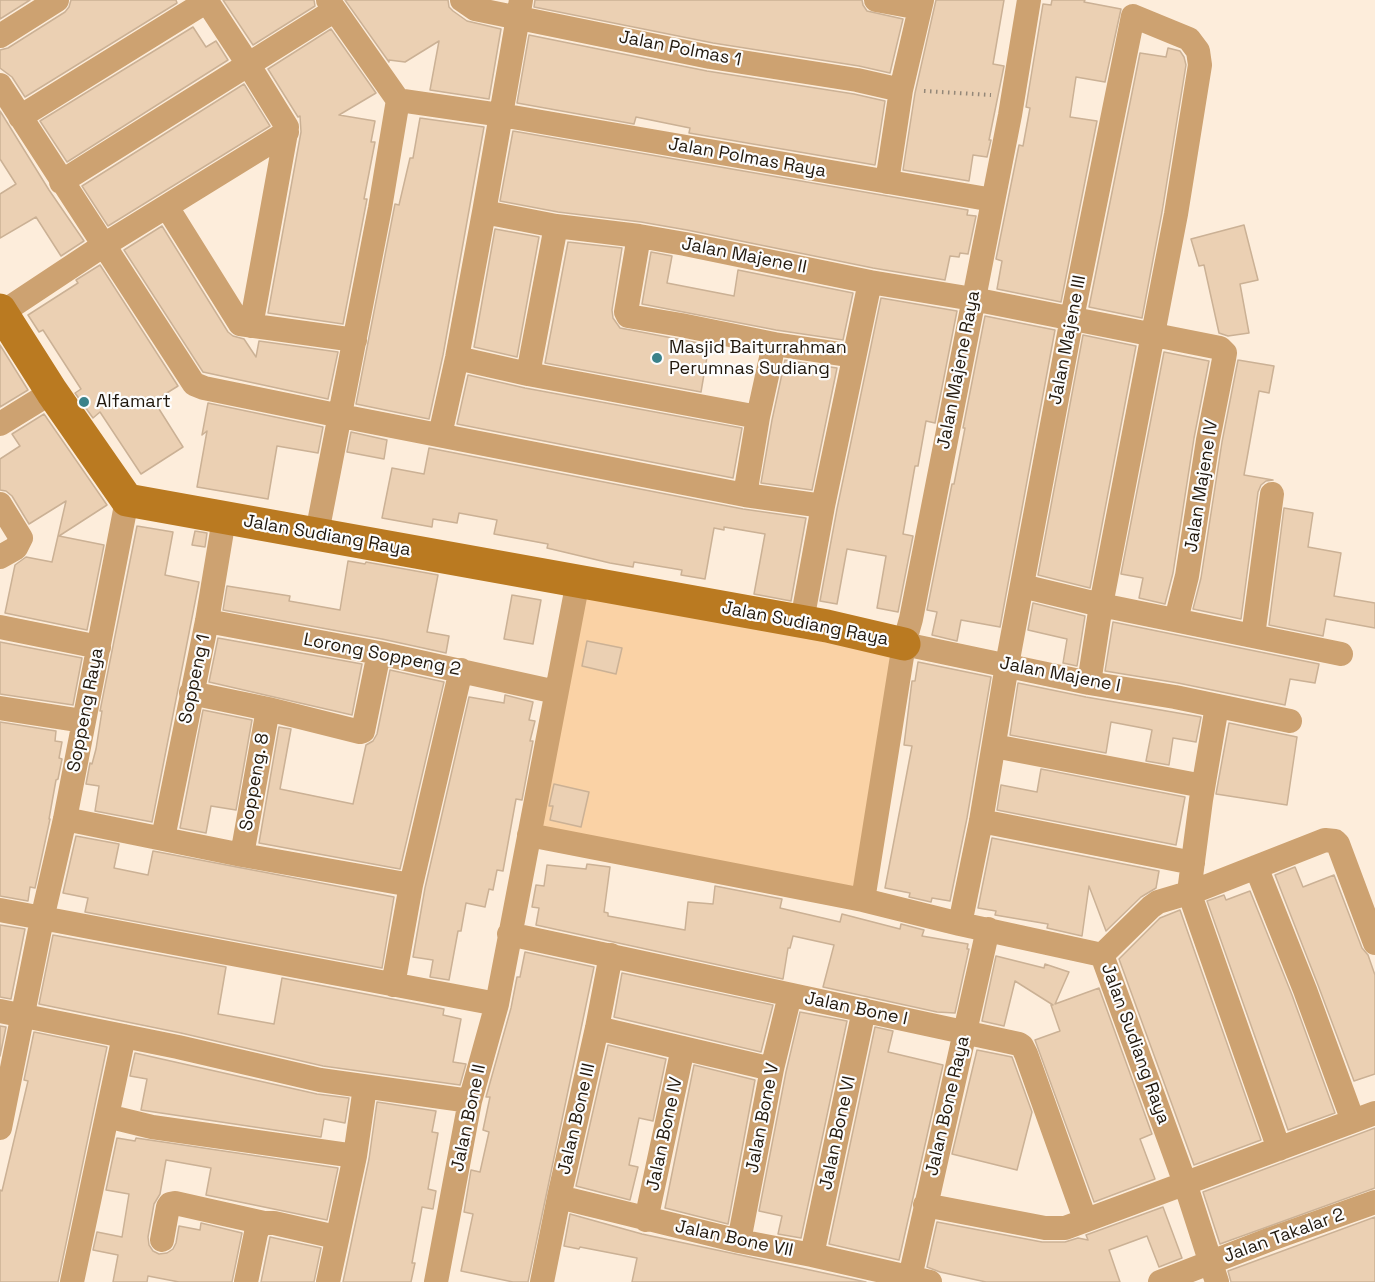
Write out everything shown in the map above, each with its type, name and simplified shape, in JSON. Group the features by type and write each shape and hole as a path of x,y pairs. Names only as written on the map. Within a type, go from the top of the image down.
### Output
{"street":[{"path":"0,36 57,0"},
{"name":"Jalan Polmas 1","path":"462,0 475,9 519,8 710,57 857,80 901,90"},
{"path":"876,0 921,4 901,90 887,182"},
{"name":"Jalan Majene Raya","path":"904,644 911,619 993,201 1029,0"},
{"path":"20,117 206,1 284,121 287,132 252,326"},
{"path":"61,182 248,63 331,5 398,100 341,416 317,533"},
{"path":"440,435 457,358 519,8"},
{"name":"Jalan Majene III","path":"960,924 981,821 1007,665 1072,318 1133,16 1189,39 1198,51 1200,65 1176,214 1152,335"},
{"path":"0,85 194,384 341,416 745,495 823,506"},
{"name":"Jalan Polmas Raya","path":"398,100 993,201"},
{"path":"127,500 52,392 1,312 104,244 287,132"},
{"path":"167,207 240,324 355,340"},
{"name":"Jalan Majene II","path":"484,212 556,226 639,236 870,282 973,299 1220,348 1225,352"},
{"path":"528,374 556,226"},
{"path":"639,236 626,312 628,316 774,344 854,356"},
{"path":"802,621 823,506 870,282"},
{"path":"1089,683 1101,605 1152,335"},
{"path":"745,495 758,417 774,344"},
{"name":"Jalan Majene IV","path":"1176,620 1187,576 1225,352"},
{"path":"457,358 528,374 758,417"},
{"path":"0,424 52,392"},
{"path":"1253,636 1272,494"},
{"name":"Jalan Sudiang Raya","path":"127,500 802,621 904,644 863,900 1102,955 1185,1183 1214,1272"},
{"name":"Soppeng Raya","path":"0,1128 12,1013 42,919 65,819 127,500"},
{"path":"0,504 21,538 16,548 0,557"},
{"name":"Soppeng 1","path":"163,838 207,621 224,519"},
{"name":"Jalan Bone II","path":"441,1281 470,1101 497,1004 578,581"},
{"path":"1022,586 1101,605 1341,654"},
{"name":"Lorong Soppeng 2","path":"207,621 379,653 556,692"},
{"path":"0,627 99,647"},
{"name":"Jalan Majene I","path":"904,644 1089,683 1175,696 1290,721"},
{"path":"191,693 360,732 363,731 379,653"},
{"path":"393,985 411,885 461,670"},
{"path":"1217,706 1202,793 1189,892 1279,1149"},
{"path":"0,708 83,721"},
{"name":"Soppeng. 8","path":"242,855 268,709"},
{"path":"994,746 1202,793"},
{"path":"65,819 242,855 411,885"},
{"path":"981,821 1193,863"},
{"path":"529,835 863,900"},
{"path":"1102,955 1158,902 1325,840 1335,841 1338,844 1375,943"},
{"path":"1256,867 1305,990 1353,1121"},
{"path":"0,910 497,1004"},
{"name":"Jalan Bone Raya","path":"916,1280 926,1205 988,930"},
{"name":"Jalan Bone I","path":"507,945 611,956 1011,1041 1022,1046 1085,1219"},
{"name":"Jalan Bone III","path":"542,1282 611,956"},
{"name":"Jalan Bone V","path":"739,1241 772,1069 790,995"},
{"name":"Jalan Bone VI","path":"812,1255 864,1010"},
{"path":"12,1013 320,1080 470,1101"},
{"path":"597,1028 772,1069"},
{"path":"72,1282 124,1036"},
{"name":"Jalan Bone IV","path":"646,1220 683,1048"},
{"path":"328,1282 354,1156 365,1087"},
{"path":"926,1205 1055,1229 1065,1228 1375,1113"},
{"path":"107,1116 152,1127 354,1156"},
{"name":"Jalan Bone VII","path":"559,1197 646,1220 812,1255 916,1280"},
{"name":"Jalan Takalar 2","path":"1160,1282 1214,1272 1272,1239 1375,1202"},
{"path":"162,1240 168,1207 175,1203 336,1237"},
{"path":"246,1282 256,1233 260,1225 264,1223"}],"path":[{"path":"901,90 1013,96"}],"shaded area":[{"path":"578,581 904,644 863,900 529,835"}],"building":[{"path":"0,0 30,0 0,19"},
{"path":"71,0 176,0 177,3 25,97 12,77 0,68 0,50 8,48 65,12"},
{"path":"223,0 314,0 315,6 253,45"},
{"path":"345,0 448,0 449,7 467,21 501,29 489,99 430,90 439,41 405,62 389,60 389,62"},
{"path":"535,0 862,0 867,11 903,19 890,73 713,43 534,7"},
{"path":"936,0 1004,0 993,64 1004,66 989,140 991,140 987,157 973,155 969,181 903,170 915,93"},
{"path":"1052,0 1085,0 1084,2 1121,9 1105,82 1076,77 1070,117 1097,121 1061,302 997,289 1002,261 996,259 1019,145 1023,146 1030,108 1026,107 1043,4 1051,5"},
{"path":"193,27 206,47 216,41 228,60 67,162 40,121"},
{"path":"331,29 376,93 339,115 375,121 371,142 375,142 364,199 367,199 343,324 268,313 301,132 300,116 298,117 268,69"},
{"path":"529,35 707,71 885,101 875,165 689,133 690,128 636,117 634,124 517,103"},
{"path":"1168,48 1180,51 1186,65 1142,318 1089,307 1140,53 1166,57"},
{"path":"244,84 270,126 108,226 82,186"},
{"path":"0,111 84,241 61,256 36,217 0,238 0,194 16,184 0,159"},
{"path":"420,118 484,127 443,355 429,419 356,404 395,204 399,205 410,158 413,158"},
{"path":"513,131 968,210 967,215 976,216 968,254 960,253 959,257 950,256 945,280 873,268 687,230 558,212 500,201"},
{"path":"1244,225 1258,280 1240,284 1249,333 1228,336 1219,333 1204,265 1199,266 1191,239"},
{"path":"162,226 228,332 244,339 256,357 259,341 338,352 328,399 203,372 124,250"},
{"path":"495,229 539,237 517,357 474,347"},
{"path":"568,242 622,248 612,310 613,318 620,328 709,345 701,392 545,363"},
{"path":"651,252 672,256 667,283 734,296 738,270 853,293 843,340 776,330 642,304"},
{"path":"100,265 178,386 154,401 183,447 141,474 100,412 93,418 75,393 81,389 43,330 39,332 28,315 78,283 76,280"},
{"path":"881,298 957,311 935,423 926,421 918,466 915,466 903,534 913,536 898,612 877,608 886,556 847,549 837,604 820,601"},
{"path":"985,316 1055,330 1000,627 961,620 957,641 932,635 937,612 927,610 952,484 954,484"},
{"path":"1083,335 1136,346 1090,588 1038,575"},
{"path":"0,345 28,390 0,407"},
{"path":"1164,352 1209,361 1194,438 1173,573 1165,604 1139,598 1143,578 1121,574"},
{"path":"785,360 837,368 812,490 761,483"},
{"path":"1238,360 1274,366 1269,393 1259,391 1244,475 1273,480 1261,485 1258,492 1241,619 1193,609 1201,578 1222,442"},
{"path":"468,375 525,388 742,428 733,478 457,424"},
{"path":"208,403 323,427 318,453 277,446 268,499 197,487 207,431 202,435"},
{"path":"44,414 107,505 59,536 104,545 87,630 5,613 15,565 26,557 52,562 66,501 29,524 12,496 0,490 0,459 20,446 12,434"},
{"path":"351,432 387,440 384,459 347,452"},
{"path":"429,448 743,509 806,518 791,601 754,594 765,534 724,527 724,530 714,528 705,579 681,575 682,570 634,562 633,567 610,563 547,548 548,544 494,534 497,520 459,513 457,523 433,519 432,527 382,518 392,468 424,474"},
{"path":"1284,508 1313,513 1308,547 1341,553 1334,596 1375,603 1375,628 1326,619 1323,636 1269,625"},
{"path":"137,526 173,532 165,575 199,582 152,822 95,811 99,786 86,784 90,763 92,764 96,749 102,711 100,711"},
{"path":"195,531 207,533 205,547 192,545"},
{"path":"348,561 438,575 427,632 449,636 446,653 223,610 227,586 290,596 289,601 340,610"},
{"path":"512,595 541,600 533,644 504,639"},
{"path":"1033,603 1085,616 1077,666 1063,663 1067,639 1028,630"},
{"path":"1113,622 1319,664 1315,683 1290,679 1285,705 1105,671"},
{"path":"218,638 362,664 352,715 209,682"},
{"path":"587,641 622,648 616,674 582,666"},
{"path":"0,642 82,658 73,705 0,694"},
{"path":"918,662 991,677 950,901 932,898 931,902 909,897 910,893 885,888 912,746 904,745 912,681 915,681"},
{"path":"390,670 444,682 400,869 259,843 279,727 291,729 280,789 353,804 366,745 373,741 377,734"},
{"path":"1018,683 1201,717 1196,742 1173,738 1169,765 1146,761 1152,730 1111,722 1106,753 1010,735"},
{"path":"505,695 533,702 529,720 535,721 530,741 533,741 522,800 516,799 503,871 497,870 493,890 489,889 485,907 466,903 449,980 430,977 433,960 413,957 425,888 469,697 504,703"},
{"path":"203,710 252,720 236,810 211,806 206,833 180,828"},
{"path":"0,722 56,731 55,741 62,742 59,758 62,759 50,819 35,888 30,887 28,901 0,896"},
{"path":"1229,723 1297,737 1287,805 1216,794"},
{"path":"1041,769 1185,797 1176,845 997,810 1001,785 1037,792"},
{"path":"554,784 589,792 581,827 550,820 553,806 549,806"},
{"path":"76,836 119,844 114,868 148,875 153,851 394,897 382,968 85,912 88,898 63,893"},
{"path":"992,838 1159,871 1156,888 1141,897 1106,931 1089,886 1082,936 1047,928 1048,924 995,915 996,911 978,908"},
{"path":"587,864 610,867 604,912 608,913 608,916 685,930 688,902 713,904 715,886 782,899 780,908 840,922 842,914 900,929 901,924 924,930 922,936 968,944 967,949 969,949 955,1013 937,1012 823,987 834,945 793,936 790,948 788,948 783,979 536,925 539,908 532,907 536,885 544,886 547,865 586,869"},
{"path":"1295,867 1303,887 1334,875 1375,975 1375,1074 1354,1081 1275,875"},
{"path":"1250,891 1292,995 1335,1113 1288,1130 1207,901 1224,895 1226,900"},
{"path":"1180,910 1261,1140 1194,1165 1119,959 1160,918"},
{"path":"0,925 25,929 11,999 0,997"},
{"path":"53,935 226,967 218,1014 274,1024 282,978 444,1009 443,1015 461,1019 453,1062 466,1064 460,1085 323,1066 181,1033 39,1004"},
{"path":"525,952 594,967 528,1282 513,1282 461,1271 473,1214 464,1212 471,1170 480,1172 489,1132 483,1130 490,1097 486,1097"},
{"path":"996,956 1044,968 1045,964 1069,972 1055,1004 1099,988 1152,1134 1140,1139 1155,1179 1094,1202 1035,1040 1060,1031 1051,1005 1053,1005 1015,981 1004,1026 982,1021"},
{"path":"622,973 773,1005 761,1052 614,1017"},
{"path":"800,1012 847,1021 801,1238 778,1234 782,1216 759,1211"},
{"path":"0,1026 6,1027 0,1056"},
{"path":"875,1027 893,1031 888,1052 943,1065 899,1260 829,1244"},
{"path":"34,1032 107,1047 58,1282 0,1282 0,1190 2,1191 28,1081 24,1080"},
{"path":"608,1045 666,1059 653,1121 639,1118 629,1165 638,1167 630,1200 576,1186"},
{"path":"977,1050 1012,1057 1032,1112 1017,1170 952,1154"},
{"path":"135,1053 317,1094 349,1098 345,1123 324,1119 321,1137 141,1110 147,1079 130,1076"},
{"path":"694,1065 755,1080 728,1224 665,1208"},
{"path":"377,1102 436,1111 432,1132 438,1133 428,1189 436,1191 433,1209 422,1207 411,1282 343,1282 369,1159"},
{"path":"1375,1128 1375,1188 1220,1244 1203,1192"},
{"path":"117,1138 135,1141 136,1138 338,1168 327,1220 206,1195 211,1168 166,1160 160,1194 154,1204 148,1237 149,1245 159,1254 167,1253 176,1243 179,1226 200,1230 201,1223 242,1233 232,1282 179,1282 148,1276 147,1282 113,1282 118,1255 93,1250 97,1232 122,1237 129,1194 106,1190"},
{"path":"1163,1207 1182,1258 1159,1267 1147,1236 1109,1250 1120,1282 986,1282 927,1267 937,1222 1042,1242 1065,1242 1078,1238 1088,1240 1086,1235"},
{"path":"570,1214 642,1234 866,1282 632,1282 637,1258 564,1246"},
{"path":"1375,1217 1375,1282 1231,1282 1228,1271"},
{"path":"270,1237 321,1248 314,1282 261,1282"}],"place":[{"name":"Masjid Baiturrahman Perumnas Sudiang","path":"657,358"},
{"name":"Alfamart","path":"84,402"}]}
